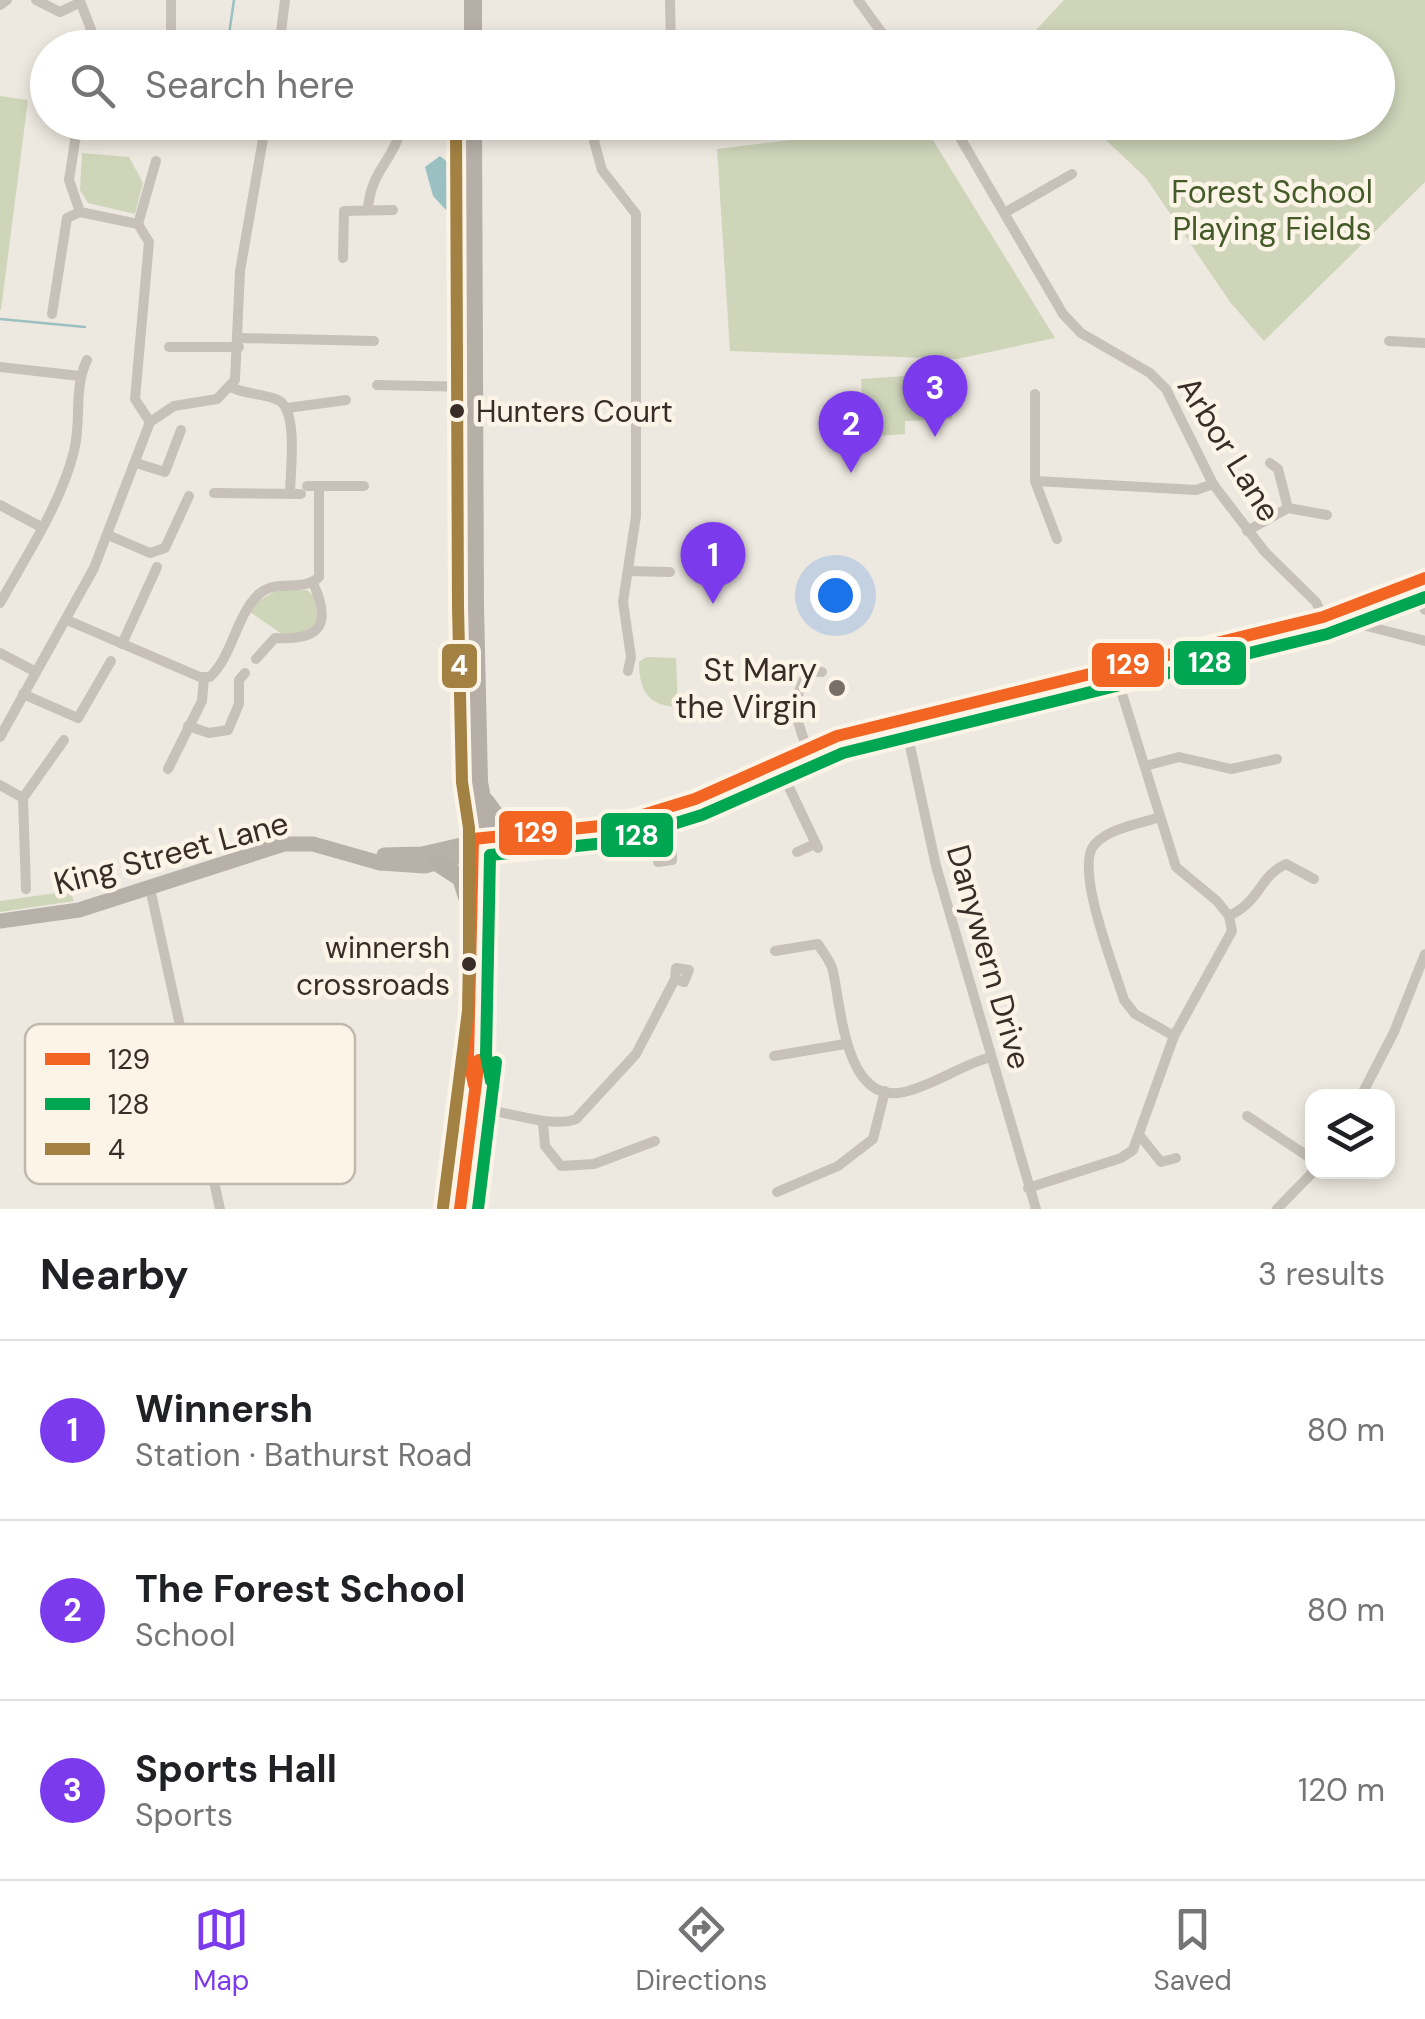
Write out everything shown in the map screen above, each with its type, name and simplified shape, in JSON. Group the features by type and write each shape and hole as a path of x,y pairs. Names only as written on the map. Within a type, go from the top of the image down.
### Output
{"main road":[{"path":"473,0 473,30"},
{"path":"474,140 479,782 485,802 497,818 520,832"},
{"path":"478,843 520,832 596,829 672,807 807,747 904,716 1322,617 1420,580"},
{"path":"460,1209 485,1012 474,799 479,782"},
{"path":"474,1085 468,1058 473,915 485,802"},
{"name":"King Street Lane","path":"354,855 422,854 478,843"},
{"name":"King Street Lane","path":"0,921 79,910 284,844 312,844 402,866 438,863 478,843"},
{"path":"438,863 464,882 473,915"}],"street":[{"path":"0,5 7,0"},
{"path":"36,0 60,12 80,2 91,30"},
{"path":"170,30 171,0"},
{"path":"281,30 285,0"},
{"path":"670,0 671,30"},
{"path":"858,0 880,30"},
{"path":"75,140 69,180 80,212"},
{"path":"0,736 67,620 108,536 150,422 174,406 217,400 231,387 238,342 240,271 263,140"},
{"path":"368,210 370,185 397,140"},
{"path":"594,140 602,170 636,214 636,516 623,602 631,657 628,671"},
{"name":"Arbor Lane","path":"962,140 1072,324 1150,373 1166,389 1213,484 1248,531 1308,593 1322,617"},
{"path":"138,224 156,161"},
{"path":"1006,212 1072,174"},
{"path":"343,258 344,211 393,210"},
{"path":"52,314 67,218 80,212 138,224 149,242 135,400 150,422"},
{"path":"169,348 238,342 374,341"},
{"path":"1389,341 1425,343"},
{"path":"0,603 41,527 75,450 80,376 87,360"},
{"path":"0,367 80,376"},
{"path":"376,384 474,387"},
{"path":"204,678 218,669 254,599 264,590 313,582 319,577 320,563 286,408 275,399 231,387"},
{"path":"1034,394 1035,481 1057,538"},
{"path":"286,408 346,400"},
{"path":"136,463 165,472 181,430"},
{"path":"1270,463 1278,469 1288,508"},
{"path":"1035,481 1196,490 1213,484"},
{"path":"214,493 364,486"},
{"path":"108,536 150,553 165,548 189,496"},
{"path":"0,505 41,527"},
{"path":"1248,531 1288,508 1327,515"},
{"path":"122,644 157,567"},
{"path":"628,571 670,572"},
{"path":"1420,580 1425,610"},
{"path":"256,659 275,638 307,637 317,632 322,623 321,600 313,582"},
{"path":"67,620 204,678"},
{"path":"1350,622 1425,641"},
{"path":"266,627 275,638"},
{"path":"0,653 36,672"},
{"path":"24,694 78,718 112,661"},
{"path":"807,747 793,709 798,689 812,668"},
{"path":"1028,1188 1122,1158 1141,1137 1174,1036 1232,932 1229,916 1176,867 1114,668"},
{"path":"188,726 209,733 228,730 239,704 242,677 227,674"},
{"path":"168,769 202,701 204,678"},
{"name":"Danywern Drive","path":"904,716 936,866 1036,1209"},
{"path":"26,888 23,798 64,740"},
{"path":"1145,766 1180,756 1231,768 1277,760"},
{"path":"776,760 816,846 797,852"},
{"path":"0,785 23,798"},
{"path":"658,862 672,860 672,807"},
{"path":"1160,817 1108,834 1092,846 1086,870 1124,1000 1135,1014 1174,1036"},
{"path":"1229,916 1251,905 1271,871 1286,864 1314,878"},
{"path":"150,888 180,1024"},
{"path":"775,951 818,944 832,966 845,1044 862,1075 885,1091 904,1092 991,1056"},
{"path":"1366,1089 1394,1032 1425,954"},
{"path":"472,1107 520,1113 543,1122 576,1119 630,1063 675,979"},
{"path":"774,1056 845,1044"},
{"path":"778,1192 838,1166 873,1140 885,1091"},
{"path":"1247,1116 1305,1154"},
{"path":"543,1122 545,1146 562,1166 594,1164 654,1141"},
{"path":"1141,1137 1161,1162 1176,1158"},
{"path":"1277,1209 1305,1179"},
{"path":"215,1184 220,1209"}],"green space":[{"name":"Forest School Playing Fields","path":"1064,0 1425,0 1425,182 1264,341 1230,302 1146,178 1106,140 1395,140 1395,30 1036,30"},
{"path":"0,96 28,100 1,310 0,310"},
{"path":"791,140 933,140 1055,338 957,359 730,351 717,149"},
{"path":"82,153 129,157 143,183 135,214 88,203 80,190"},
{"path":"949,373 952,419 905,421 905,434 865,437 861,379"},
{"path":"278,590 307,590 316,598 317,621 308,633 282,634 250,612 256,602"},
{"path":"646,657 676,658 678,707 660,704 644,689 639,662"},
{"path":"70,891 74,901 0,912 0,901"}],"water":[{"path":"440,156 451,165 453,201 446,210 433,196 425,167"}],"waterway":[{"path":"230,30 234,0"},
{"path":"0,319 85,327"}],"transit line":[{"name":"4","path":"443,1207 468,1011 469,956 469,828 462,782 458,607 456,140"},
{"name":"129","path":"474,1085 468,1057 473,839 610,825 695,799 837,736 1323,617 1425,578"},
{"name":"128","path":"491,1081 486,1055 490,855 615,842 702,815 843,753 1327,634 1425,597"},
{"name":"129","path":"460,1209 479,1060"},
{"name":"128","path":"478,1209 496,1062"}],"place":[{"name":"Hunters Court","path":"457,411"},
{"name":"Sports Hall","path":"935,437"},
{"name":"The Forest School","path":"851,473"},
{"name":"Winnersh","path":"713,604"},
{"name":"St Mary the Virgin","path":"837,688"},
{"name":"winnersh crossroads","path":"469,964"}]}
